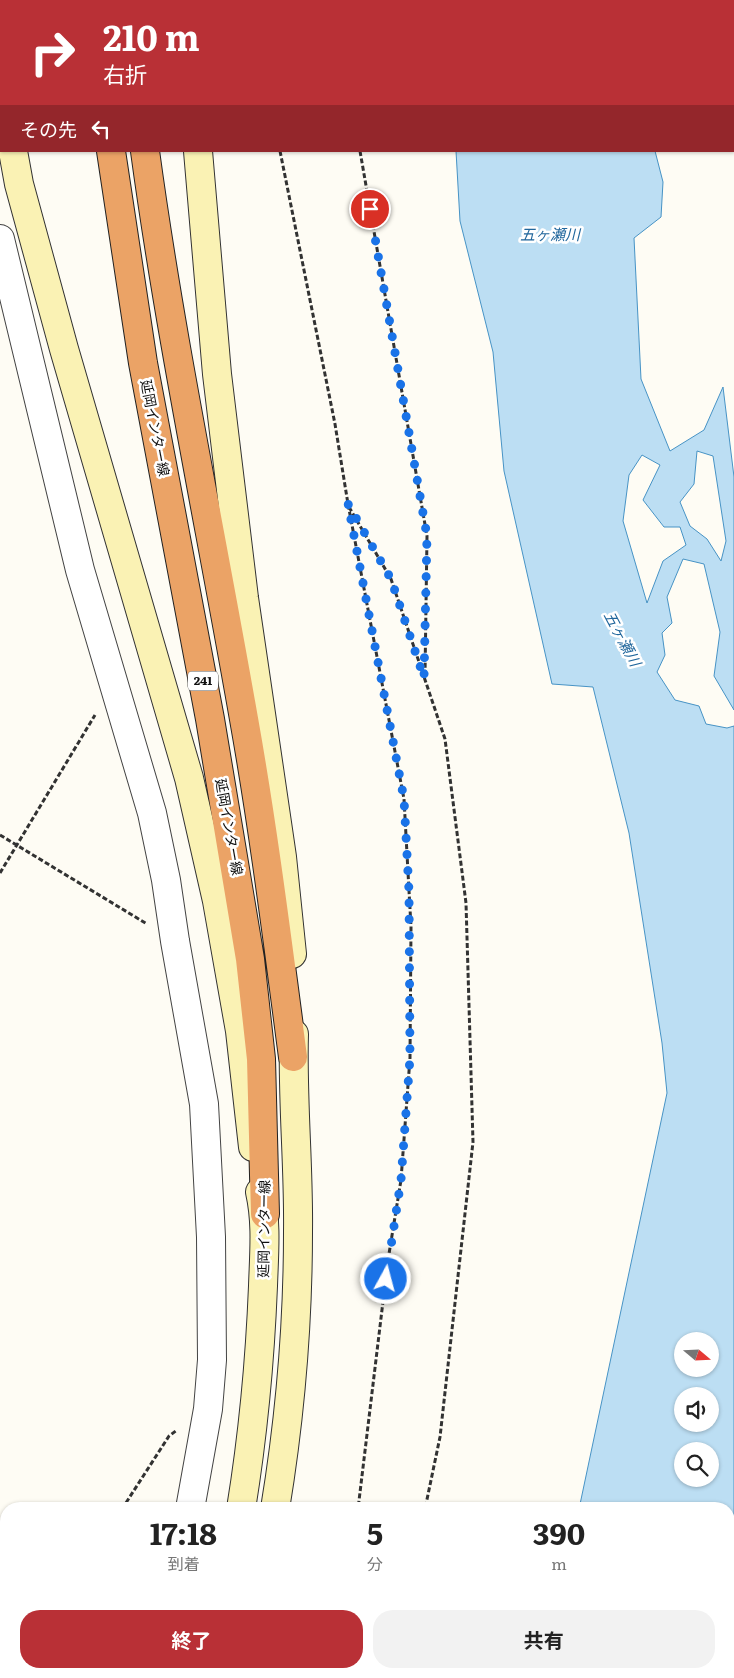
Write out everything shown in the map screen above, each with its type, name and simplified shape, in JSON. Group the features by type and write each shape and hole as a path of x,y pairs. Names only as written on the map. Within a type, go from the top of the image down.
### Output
{"highway":[{"name":"延岡インター線","path":"111,152 143,363 210,719 250,959 261,1059 265,1214"},
{"name":"241","path":"145,152 185,398 244,720 267,858 293,1056"}],"main road":[{"name":"241","path":"14,152 19,184 64,349 189,778 224,938 240,1030 255,1167 265,1214"},
{"name":"241","path":"198,152 217,374 244,598 282,857 296,994 293,1056 298,1234 294,1339 286,1441 276,1502"},
{"name":"延岡インター線","path":"242,1502 252,1442 260,1350 265,1214"}],"street":[{"path":"0,239 80,570 152,812 166,880 204,1104 211,1237 212,1360 208,1409 191,1502"}],"path":[{"path":"280,152 335,424 348,504 404,799 411,927 410,1058 401,1180 388,1260 359,1502"},
{"path":"360,152 427,536 424,678"},
{"path":"348,504 391,579 445,739 466,904 473,1142 440,1437 426,1502"},
{"path":"0,873 114,682"},
{"path":"0,835 175,941"},
{"path":"127,1502 169,1436 208,1409"}],"water":[{"name":"五ヶ瀬川","path":"456,152 655,152 663,182 661,217 634,238 641,379 670,451 704,430 723,387 734,477 734,710 714,676 720,632 704,564 683,559 667,597 672,623 662,633 665,655 657,672 675,700 699,706 706,724 727,728 734,726 734,1502 580,1502 667,1093 662,1043 629,833 593,687 552,684 504,471 493,352 460,221","holes":["697,451 713,456 726,541 721,561 707,539 690,526 680,502 694,484","642,455 660,465 643,500 664,527 680,527 686,545 663,561 647,603 623,521 629,475"]}],"route":[{"path":"370,209 427,536 424,678 391,579 348,504 404,799 411,927 410,1058 401,1180 386,1279"}]}
